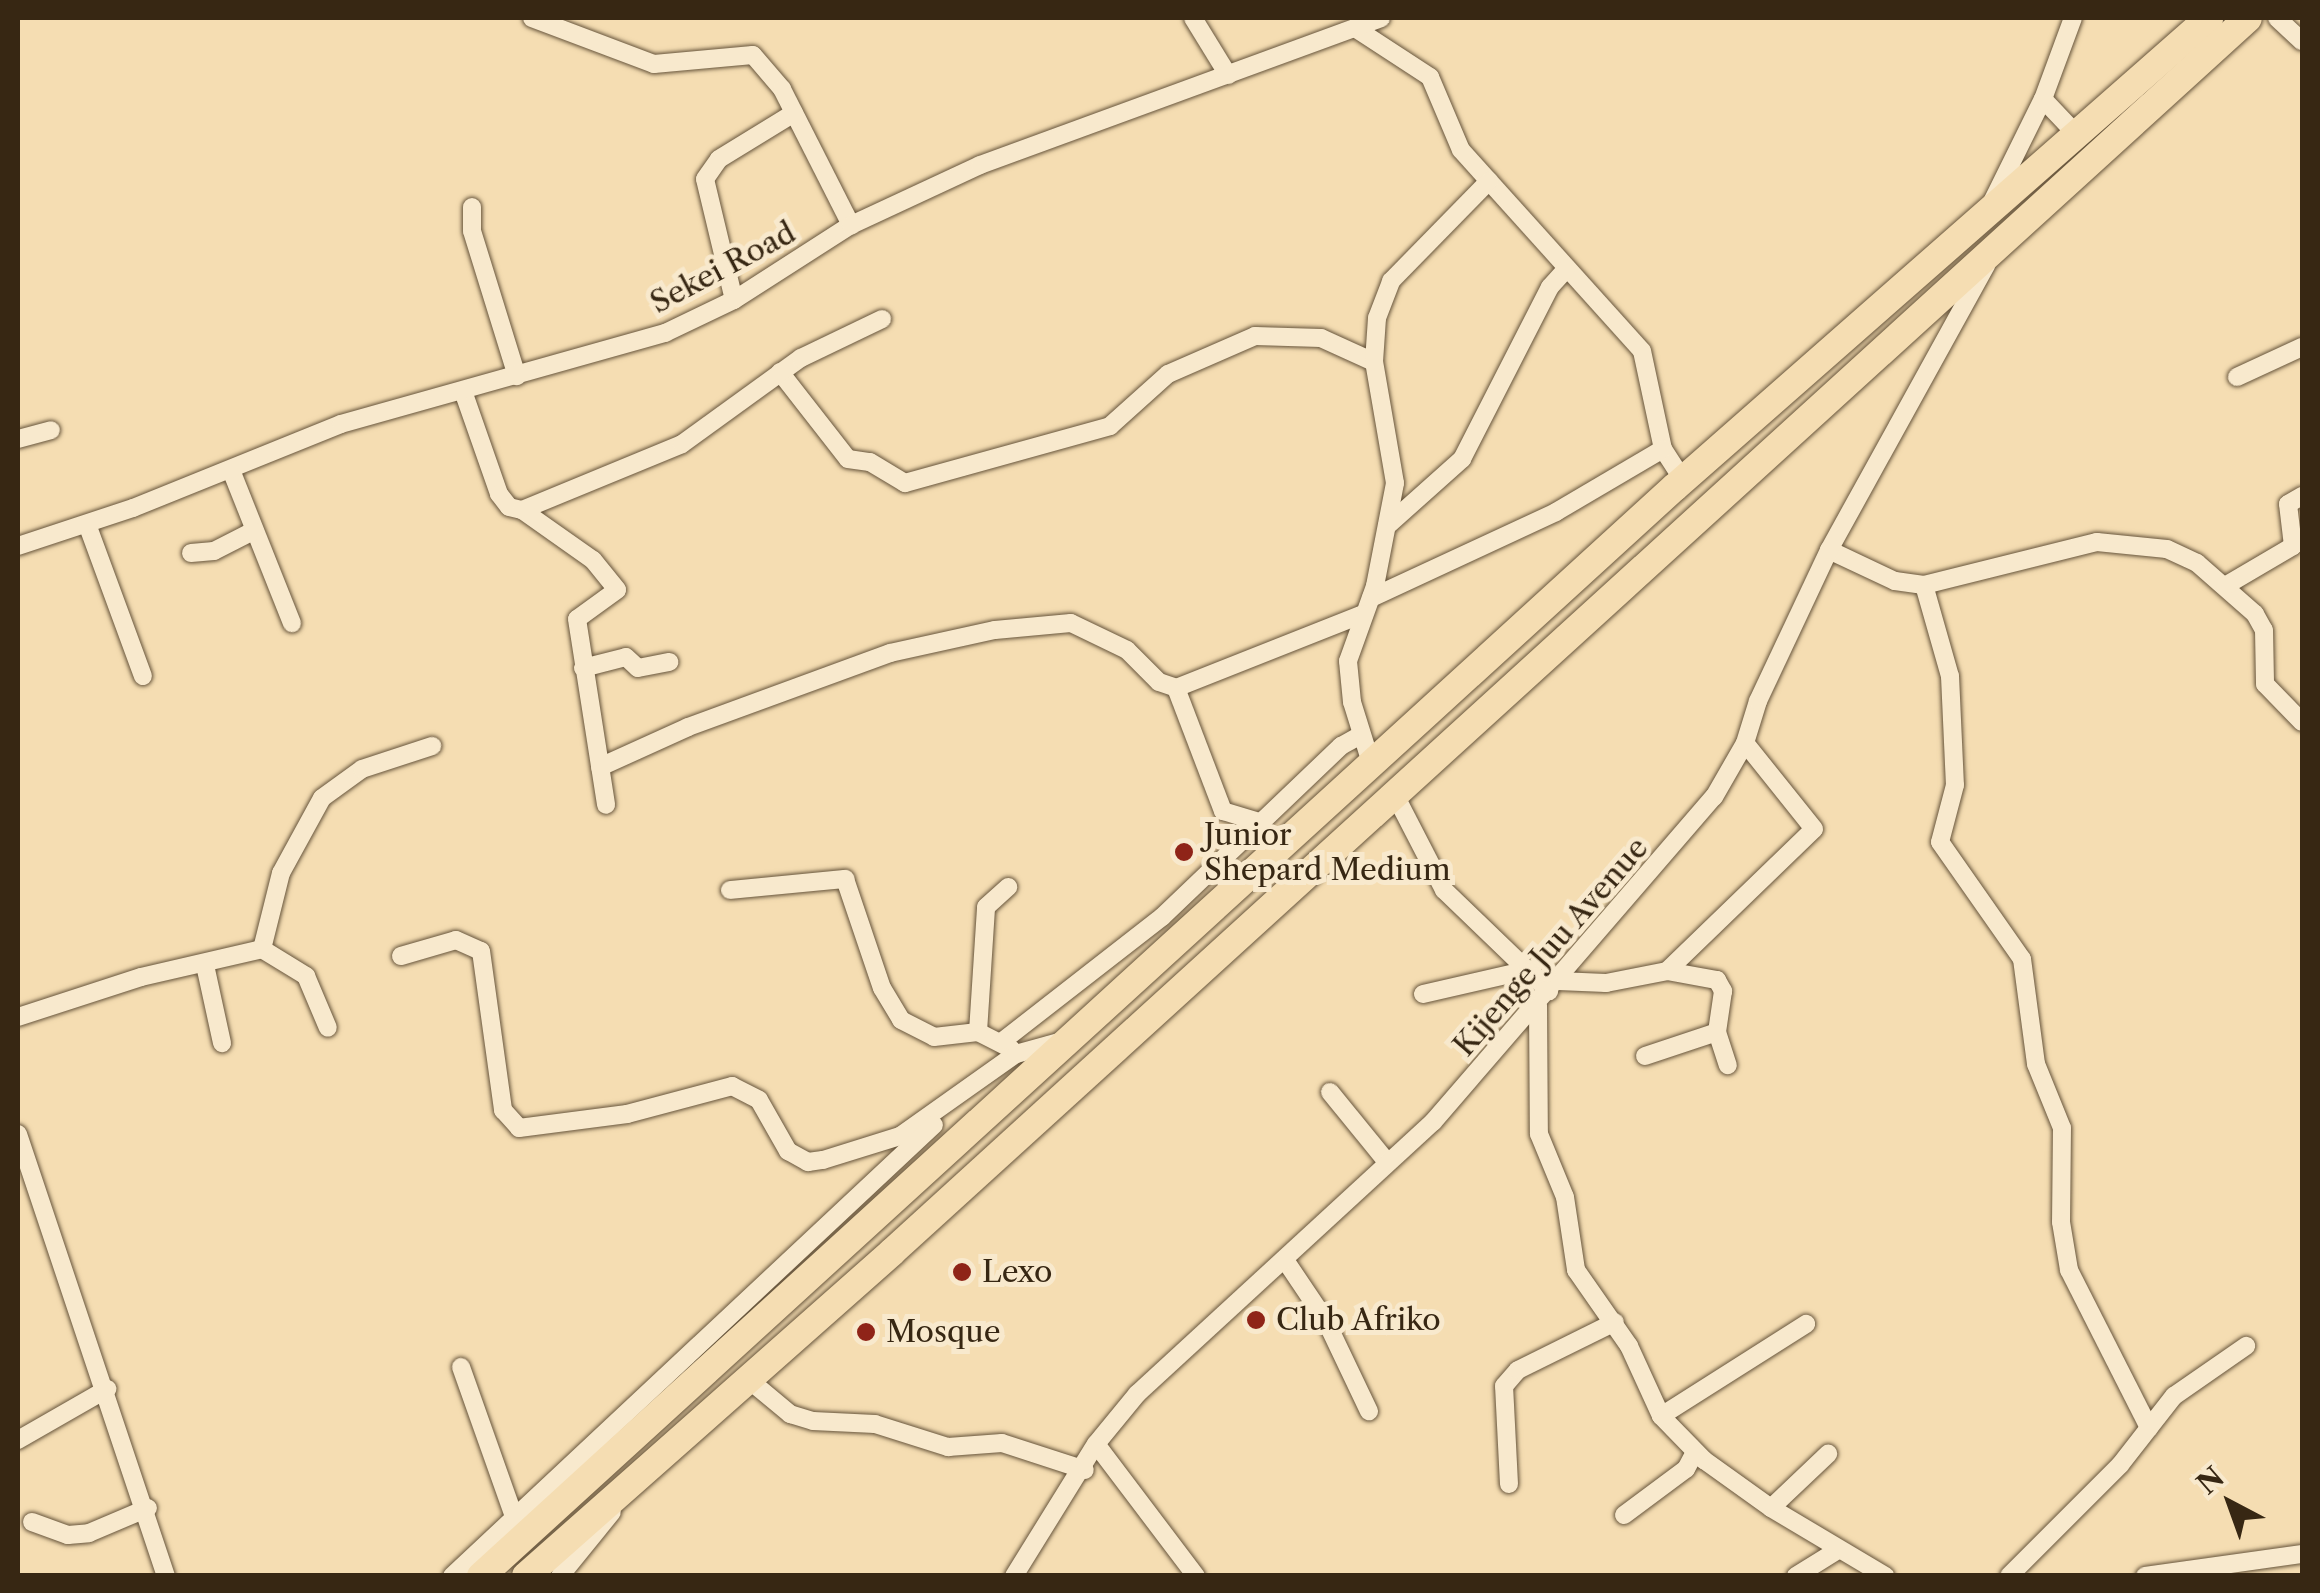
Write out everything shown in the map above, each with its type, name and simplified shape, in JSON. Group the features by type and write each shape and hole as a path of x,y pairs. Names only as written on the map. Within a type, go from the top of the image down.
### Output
{"highway":[{"path":"481,1576 1679,484 1983,223 2206,18"},
{"path":"526,1576 1993,254 2248,18"},
{"path":"1753,420 1776,450"},
{"path":"1679,484 1698,520"}],"street":[{"path":"532,18 654,64 753,55 773,74 851,225"},
{"path":"1193,18 1228,74"},
{"name":"Sekei Road","path":"18,546 231,470 341,424 664,332 734,300 851,225 980,165 1358,30 1381,18"},
{"path":"1983,223 2043,99 2073,18"},
{"path":"2276,18 2302,41"},
{"path":"1358,30 1430,76 1461,150 1643,354 1663,450 1679,484"},
{"path":"2043,99 2078,136"},
{"path":"734,300 705,179 719,159 794,113"},
{"path":"1371,764 1348,662 1367,606 1396,464 1374,362 1377,318 1391,281 1489,181"},
{"path":"472,207 474,238 517,376"},
{"name":"Kijenge Juu Avenue","path":"1014,1576 1085,1470 1096,1444 1137,1394 1388,1162 1549,992 1702,813 1746,743 1778,654 1829,550 1993,254"},
{"path":"1386,526 1462,459 1550,286 1567,268"},
{"path":"522,510 682,444 780,372 882,320"},
{"path":"780,372 848,459 866,460 905,483 1110,426 1168,374 1255,336 1321,338 1374,362"},
{"path":"2237,377 2302,347"},
{"path":"463,391 499,494 508,507 522,510 594,560 616,586 615,596 578,616 582,668 606,805"},
{"path":"18,439 51,430"},
{"path":"1176,688 1367,606 1556,512 1663,450"},
{"path":"231,470 292,623"},
{"path":"2225,586 2292,546 2288,504 2302,496"},
{"path":"87,524 143,676"},
{"path":"191,552 214,551 253,531"},
{"path":"1829,550 1896,580 1924,585 2120,540 2184,556 2225,586 2264,630 2271,695 2302,722"},
{"path":"1924,585 1950,676 1955,785 1940,842 2022,959 2036,1064 2062,1128 2061,1222 2069,1270 2149,1428"},
{"path":"600,767 688,727 890,653 1034,623 1072,622 1096,633 1176,688 1223,811 1260,822"},
{"path":"582,668 626,657 638,668 669,662"},
{"path":"452,1576 972,1090 1010,1047 1106,965 1345,742 1362,735"},
{"path":"1667,971 1814,830 1746,743"},
{"path":"262,949 281,873 329,790 362,769 432,746"},
{"path":"1395,795 1444,890 1532,969 1549,992 1540,1134 1565,1197 1576,1270 1615,1322 1661,1416 1695,1452 1771,1508 1885,1576"},
{"path":"730,890 844,878 882,988 901,1020 934,1037 978,1032 1010,1047 1070,1038"},
{"path":"978,1032 986,907 1008,886"},
{"path":"401,956 456,940 482,951 503,1110 519,1128 627,1114 732,1086 760,1100 788,1151 808,1162 900,1136 972,1090"},
{"path":"18,1016 141,976 262,949 306,976 328,1028"},
{"path":"204,965 222,1043"},
{"path":"1423,994 1532,969"},
{"path":"1549,992 1667,971 1721,984 1717,1032 1728,1066"},
{"path":"1645,1056 1717,1032"},
{"path":"1330,1092 1388,1162"},
{"path":"18,1134 148,1508 166,1576"},
{"path":"1285,1260 1326,1321 1370,1411"},
{"path":"1509,1484 1504,1386 1518,1370 1615,1322"},
{"path":"1661,1416 1806,1324"},
{"path":"2009,1576 2149,1428 2174,1396 2246,1346"},
{"path":"461,1367 514,1517"},
{"path":"748,1378 790,1414 813,1421 875,1424 948,1447 1002,1443 1085,1470"},
{"path":"18,1440 107,1389"},
{"path":"1096,1444 1192,1569 1173,1576"},
{"path":"1624,1516 1686,1470 1695,1452"},
{"path":"1771,1508 1828,1454"},
{"path":"560,1576 646,1469"},
{"path":"32,1522 68,1535 89,1533 148,1508"},
{"path":"1796,1576 1838,1550"},
{"path":"2145,1576 2302,1554"}],"place":[{"name":"Junior Shepard Medium","path":"1184,852"},
{"name":"Lexo","path":"962,1272"},
{"name":"Club Afriko","path":"1256,1320"},
{"name":"Mosque","path":"866,1332"}]}
